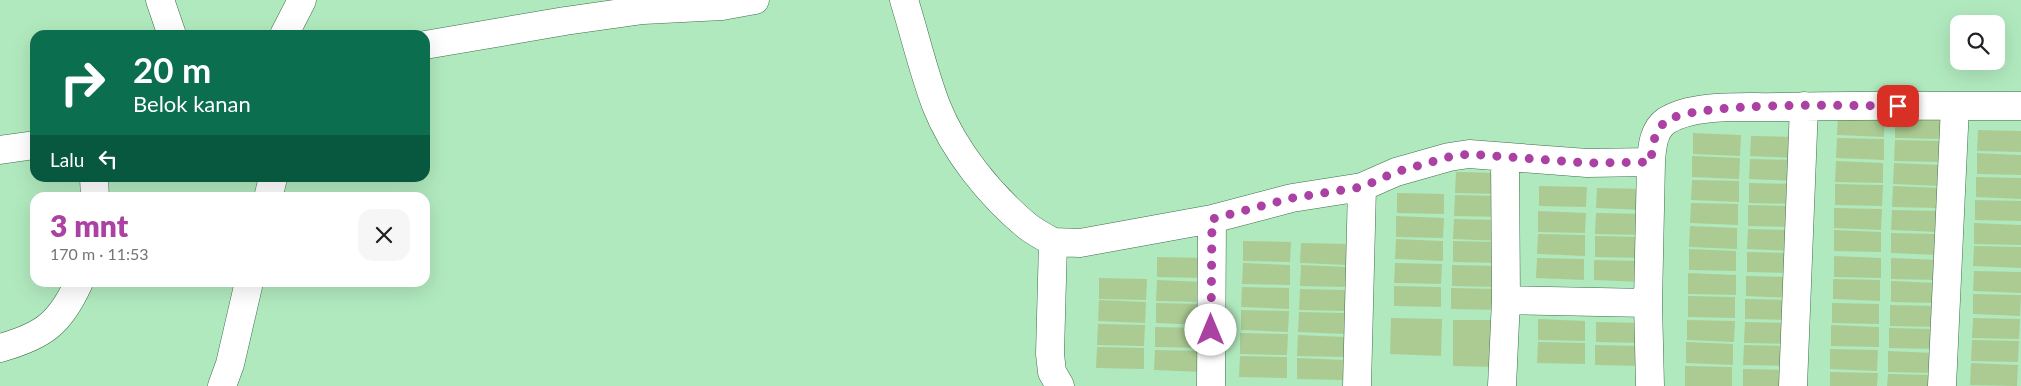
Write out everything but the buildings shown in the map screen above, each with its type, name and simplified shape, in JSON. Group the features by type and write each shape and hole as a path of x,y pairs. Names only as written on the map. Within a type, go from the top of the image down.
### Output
{"street":[{"path":"160,0 170,30"},
{"path":"287,30 302,0"},
{"path":"430,44 568,10 643,10 722,6 755,0"},
{"path":"904,0 936,106 950,134 980,177 997,196 1028,226 1053,242 1080,243 1212,219 1292,198 1362,187 1396,172 1449,157 1469,154 1587,163 1651,162"},
{"path":"1793,386 1804,106"},
{"path":"1942,386 1955,106"},
{"path":"1650,386 1648,303 1651,162 1653,144 1657,132 1664,122 1685,113 1721,108 2021,106"},
{"path":"0,150 30,146"},
{"path":"1502,386 1506,300 1505,157"},
{"path":"1357,386 1362,187"},
{"path":"1211,386 1212,219"},
{"path":"1053,242 1051,362 1052,372 1060,386"},
{"path":"0,348 25,341 46,330 61,314 76,287"},
{"path":"222,386 230,364 248,287"},
{"path":"1506,300 1648,303"}],"route":[{"path":"1211,330 1212,219 1292,198 1362,187 1425,162 1469,154 1587,163 1651,162 1653,144 1657,132 1664,122 1685,113 1721,108 1898,106"}]}
